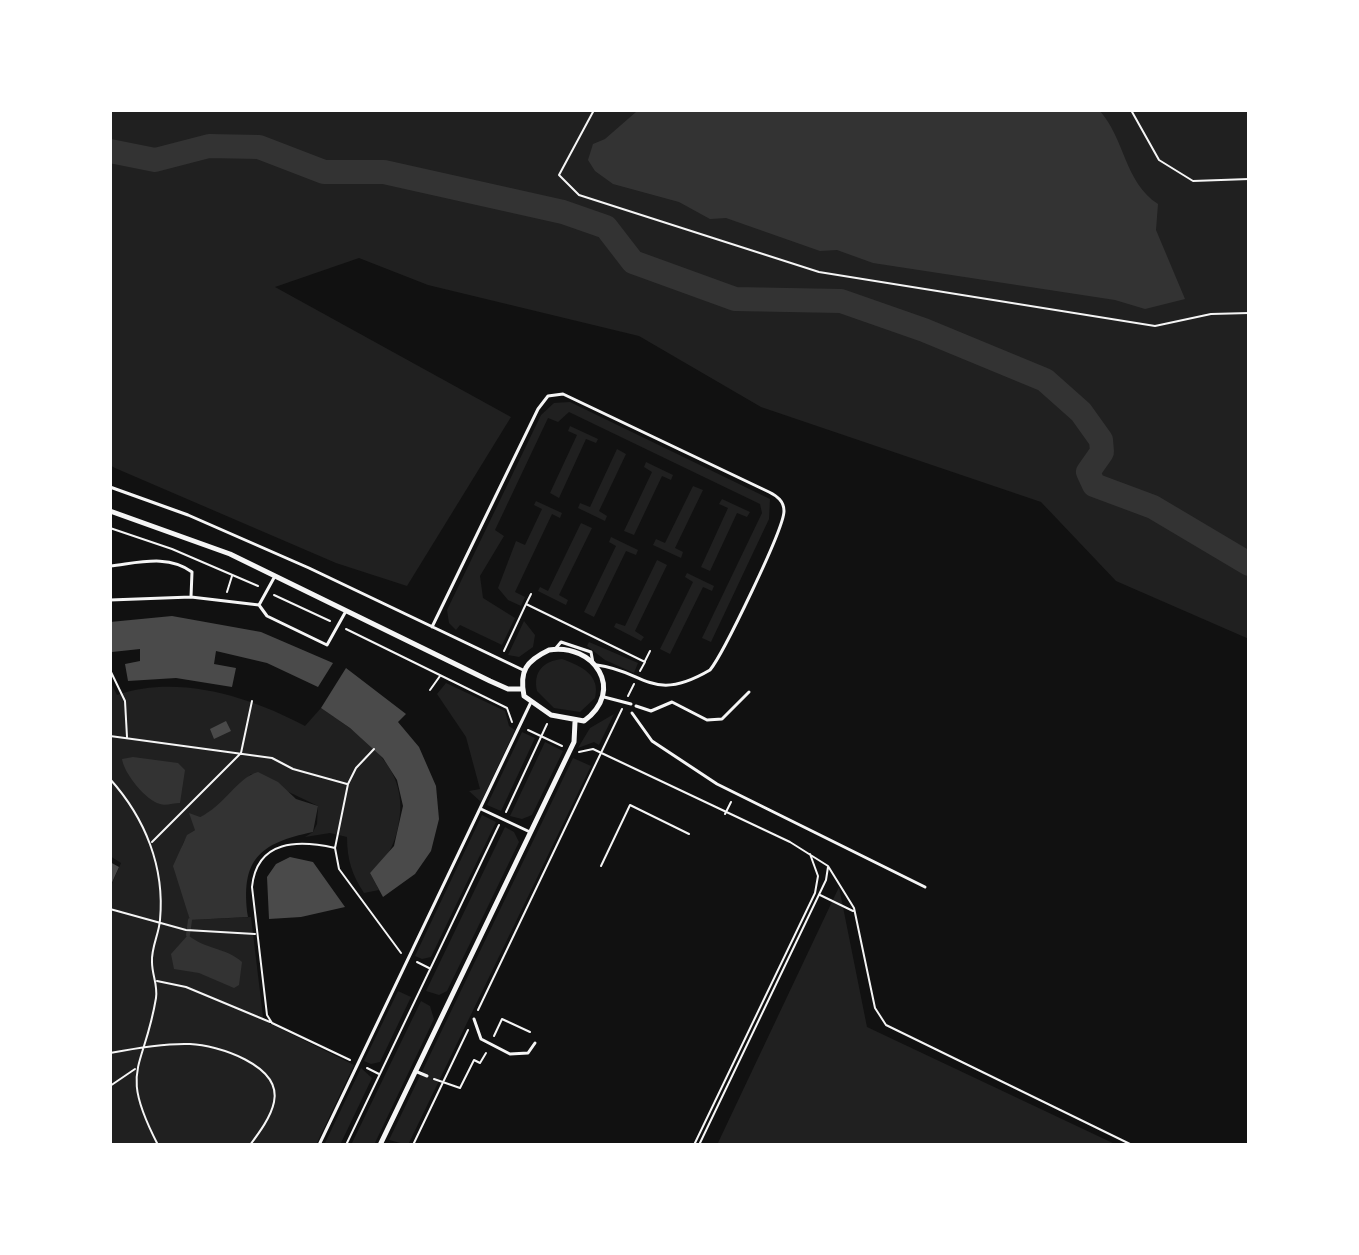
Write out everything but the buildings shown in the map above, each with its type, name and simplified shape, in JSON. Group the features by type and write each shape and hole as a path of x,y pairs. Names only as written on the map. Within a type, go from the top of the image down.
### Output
{"street":[{"path":"110,511 230,554 499,685 523,689"},
{"path":"555,649 595,664 604,679 604,697 597,711 584,721 575,722 551,715 531,702 523,689 523,670 531,658 555,649"},
{"path":"380,1145 569,750 575,722"}],"lane":[{"path":"432,627 542,402 548,396 563,394 769,492 782,502 784,510 775,539 710,670 667,685 652,686 595,664"},
{"path":"110,487 215,527 523,670"},
{"path":"110,566 164,560 181,564 192,572 191,597"},
{"path":"259,605 275,576"},
{"path":"110,600 191,597 259,605 267,616 327,645 346,611"},
{"path":"604,697 651,711 672,702 707,720 722,719 749,692"},
{"path":"319,1145 531,702"},
{"path":"624,705 652,741 735,794 925,887"},
{"path":"481,809 530,832"},
{"path":"474,1019 481,1039 516,1055 528,1053 535,1043"},
{"path":"415,1071 427,1076"}],"path":[{"path":"594,110 559,175 579,195 737,247 819,272 1155,326 1211,314 1249,313"},
{"path":"1131,110 1159,160 1193,181 1249,179"},
{"path":"110,528 267,591 507,708 512,722 569,750 593,749 810,853 828,866 855,912 875,1008 886,1025 1132,1145"},
{"path":"226,600 232,575"},
{"path":"526,604 531,594"},
{"path":"645,662 650,651"},
{"path":"110,670 125,701 127,737"},
{"path":"430,690 441,675"},
{"path":"151,843 241,753 252,701"},
{"path":"346,1145 551,715"},
{"path":"110,736 272,758 293,769 348,784"},
{"path":"374,749 356,768 348,784 335,848 339,869 403,955"},
{"path":"413,1145 601,753"},
{"path":"110,779 125,796 151,843 161,900 160,922 151,959 156,982 153,1012 136,1068 138,1101 158,1145"},
{"path":"725,814 735,794"},
{"path":"601,866 630,805 689,834"},
{"path":"272,1023 267,1015 256,934 252,887 255,868 280,847 305,841 335,848"},
{"path":"694,1145 817,894 818,876 810,853"},
{"path":"699,1145 828,866"},
{"path":"817,894 855,912"},
{"path":"110,909 186,930 256,934"},
{"path":"156,982 186,987 380,1074"},
{"path":"427,1076 460,1088 474,1060 480,1063 502,1019 530,1032"},
{"path":"110,1053 195,1044 234,1055 265,1074 275,1100 250,1145"},
{"path":"110,1086 136,1068"}],"shaded area":[{"path":"110,110 1249,110 1249,639 1116,581 1041,502 761,407 639,336 428,285 359,258 275,287 511,417 407,586 336,563 115,468 110,465"},
{"path":"1099,110 1108,121 1138,184 1158,204 1156,230 1185,299 1145,309 1115,300 873,263 837,250 820,251 726,218 710,219 679,202 613,184 595,171 588,160 593,144 605,139 636,112"},
{"path":"570,402 770,499 769,519 711,642 702,638 762,513 760,504 569,412 558,422 548,418 495,530 504,536 480,576 483,598 515,618 502,645 460,625 456,630 449,623 447,610 541,415 554,403"},
{"path":"570,426 598,439 596,443 586,439 559,498 550,493 577,435 568,431"},
{"path":"617,449 626,454 599,511 607,516 605,521 578,508 580,503 590,507"},
{"path":"646,462 673,475 671,480 662,476 634,535 624,531 652,472 644,467"},
{"path":"693,486 703,490 675,548 683,552 681,558 653,545 656,539 665,543"},
{"path":"722,499 750,512 747,517 737,513 710,571 701,567 728,508 719,504"},
{"path":"536,501 562,513 560,518 552,514 515,592 525,597 521,606 508,600 498,588 516,541 525,545 542,509 534,505"},
{"path":"581,523 592,528 559,595 568,600 566,605 538,591 540,587 548,591"},
{"path":"611,537 638,550 636,555 626,551 594,617 584,612 616,546 609,542"},
{"path":"657,560 667,565 635,631 644,637 641,641 614,627 616,623 625,626"},
{"path":"687,573 714,586 712,591 703,587 670,654 660,649 693,582 685,577"},
{"path":"524,621 535,635 533,647 519,657 508,655"},
{"path":"589,642 638,663 634,673 605,660 587,646"},
{"path":"562,659 588,672 595,683 595,698 580,712 554,708 537,691 541,669 550,662"},
{"path":"110,681 117,695 165,687 214,692 261,706 305,726 321,708 368,743 391,771 401,806 392,847 370,873 379,890 364,893 349,860 347,837 330,833 305,837 313,832 317,824 318,806 251,774 217,809 200,817 195,830 182,847 180,871 190,920 251,917 263,1017 267,1022 354,1065 316,1145 110,1145 110,888 121,863 110,856"},
{"path":"446,683 505,711 509,726 515,730 481,802 469,791 480,789 466,737 437,694"},
{"path":"614,714 599,745 594,742 578,748 590,728"},
{"path":"522,732 535,738 501,811 487,805"},
{"path":"545,742 563,751 532,815 522,819 510,816"},
{"path":"133,757 178,763 185,770 180,803 160,804 142,792 122,759"},
{"path":"573,758 591,766 408,1145 389,1140"},
{"path":"258,772 278,782 296,799 318,806 313,832 279,842 257,857 247,881 248,917 190,920 173,866 187,835 195,830 189,813 200,817 209,812 244,780"},
{"path":"482,815 496,822 431,957 422,959 415,956"},
{"path":"505,827 514,832 519,842 447,991 439,995 426,991"},
{"path":"839,887 867,1027 1117,1145 717,1145"},
{"path":"188,935 242,962 239,985 234,988 199,973 174,969 171,954"},
{"path":"398,991 411,997 380,1062 371,1064 364,1061"},
{"path":"421,1001 430,1006 434,1019 374,1145 351,1145"},
{"path":"361,1068 372,1078 340,1145 324,1145"}],"waterway":[{"path":"110,151 155,160 209,146 259,147 324,172 384,172 563,212 606,227 633,262 735,299 841,301 924,330 1045,380 1081,412 1101,440 1102,452 1088,472 1094,485 1153,507 1249,564"},
{"path":"188,935 190,920"}]}
